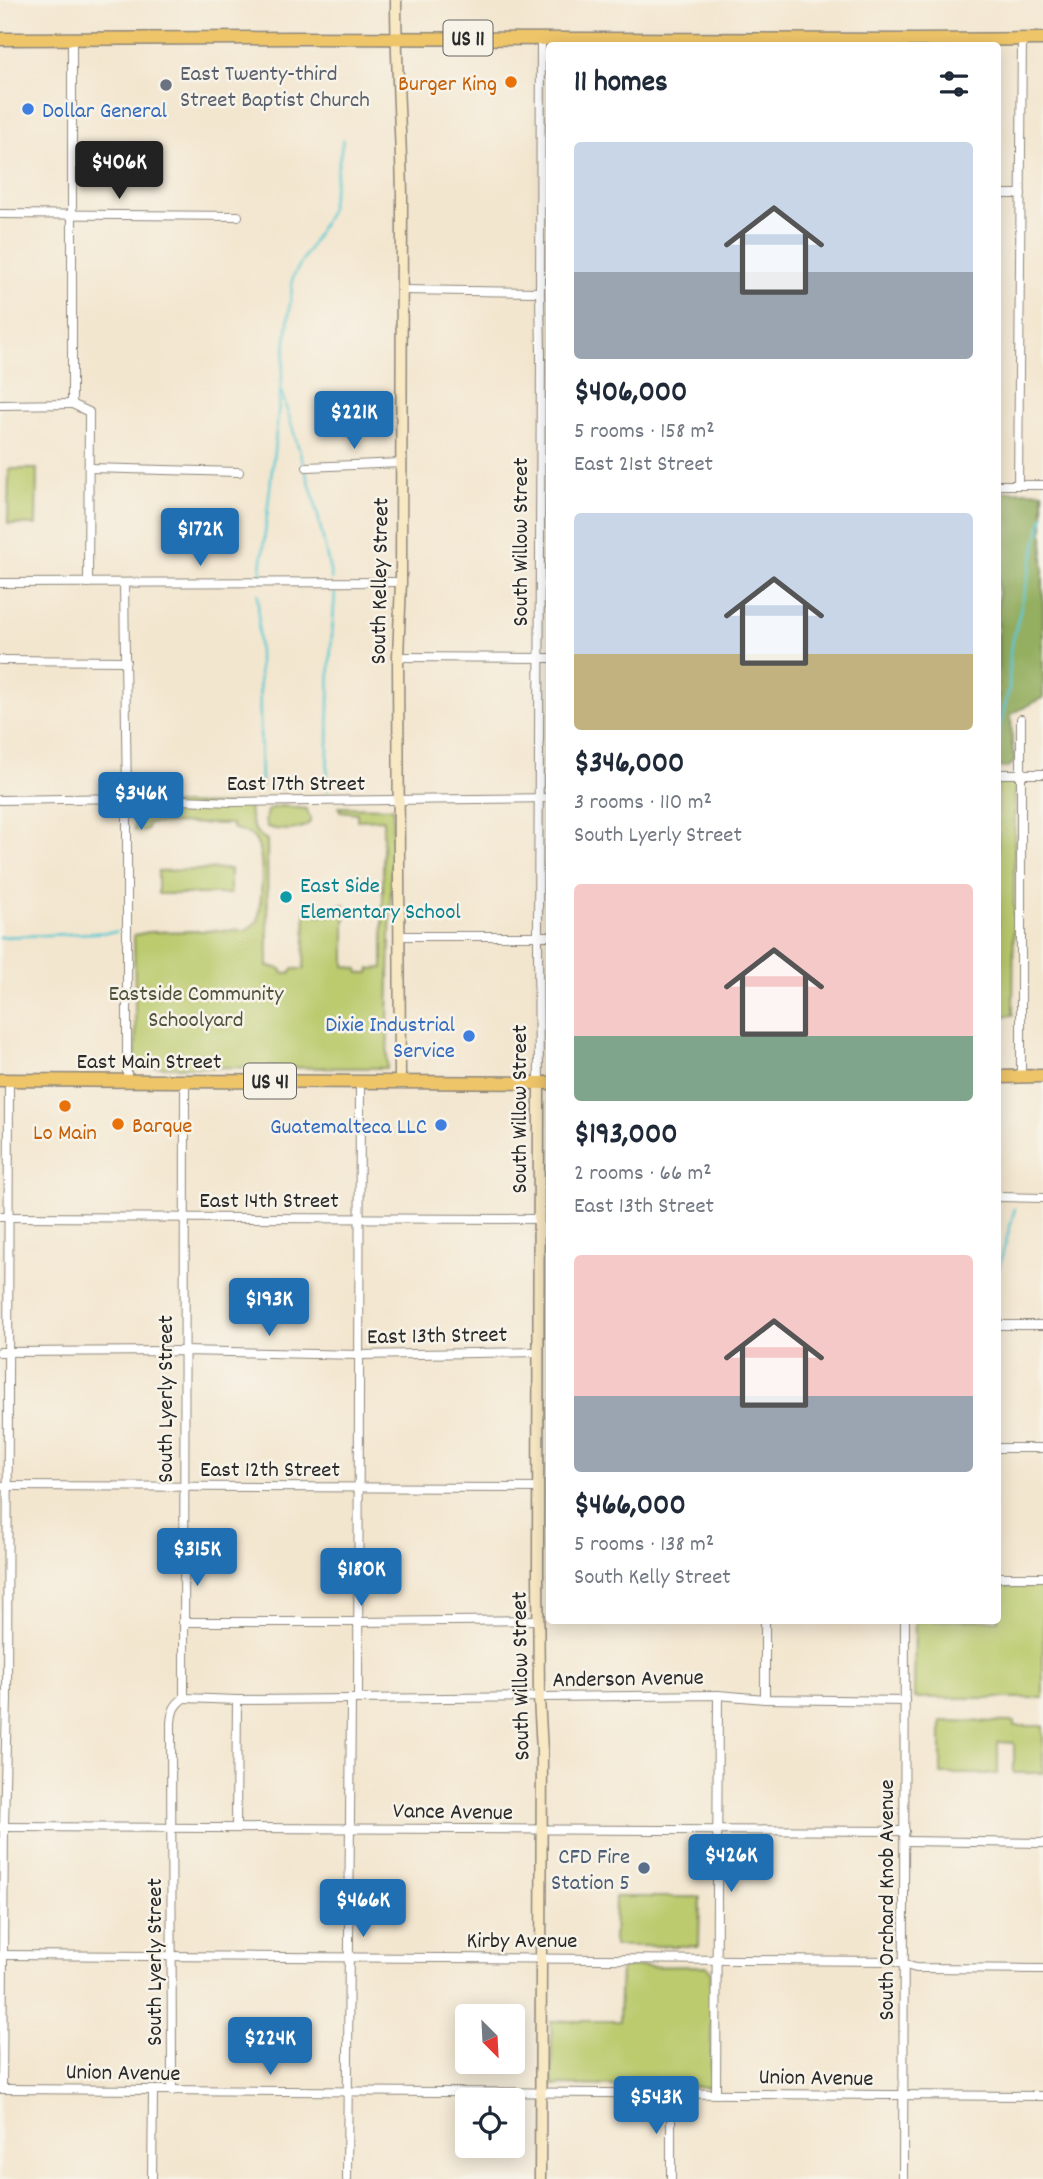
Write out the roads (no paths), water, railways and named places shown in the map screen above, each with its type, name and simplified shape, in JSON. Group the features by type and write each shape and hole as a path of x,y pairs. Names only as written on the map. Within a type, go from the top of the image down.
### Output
{"main road":[{"name":"South Kelley Street","path":"396,0 401,133 402,290 401,582 398,657 400,1082"},
{"name":"US 11","path":"0,39 396,38 822,42"},
{"name":"US 11","path":"942,42 1043,38"},
{"path":"1001,1077 1043,1076"},
{"name":"East Main Street","path":"5,1080 544,1083"},
{"name":"South Willow Street","path":"540,2179 539,1620 544,1572 539,1488 544,1450 538,1352 544,1328 544,1083"}],"street":[{"path":"72,38 72,404"},
{"name":"South Willow Street","path":"541,39 540,292 545,354 545,485 537,936 544,1083"},
{"path":"1018,485 1022,39"},
{"path":"1001,194 1021,194"},
{"path":"0,214 238,216"},
{"path":"402,290 540,292"},
{"path":"0,405 72,404 89,412 88,583"},
{"path":"307,467 401,463"},
{"path":"90,468 239,472"},
{"path":"1001,485 1043,485"},
{"path":"0,583 401,582"},
{"path":"124,583 127,1081"},
{"path":"398,657 546,658"},
{"path":"0,660 126,661"},
{"path":"1021,719 1021,1076"},
{"path":"1001,774 1043,774"},
{"name":"East 17th Street","path":"0,800 127,798 233,802 546,798"},
{"path":"399,936 546,936"},
{"path":"1,2089 5,1080"},
{"name":"South Lyerly Street","path":"172,2091 171,1723 176,1703 184,1698 185,1081"},
{"path":"347,2179 349,1828 358,1622 360,1082"},
{"path":"1001,1197 1043,1198"},
{"name":"East 14th Street","path":"5,1217 359,1219 542,1211"},
{"path":"1001,1325 1043,1325"},
{"name":"East 13th Street","path":"4,1352 183,1351 359,1355 538,1352"},
{"path":"1001,1448 1043,1448"},
{"name":"East 12th Street","path":"4,1486 539,1488"},
{"path":"1001,1577 1043,1577"},
{"path":"183,1622 539,1620"},
{"path":"765,1624 765,1699"},
{"name":"South Orchard Knob Avenue","path":"903,2179 905,1624"},
{"path":"716,2094 718,1695"},
{"name":"Anderson Avenue","path":"184,1698 237,1700 718,1695 765,1699 905,1701"},
{"path":"236,1828 237,1700"},
{"name":"Vance Avenue","path":"2,1826 905,1831"},
{"path":"905,1841 1043,1843"},
{"name":"Kirby Avenue","path":"1,1955 894,1961 915,1968 1043,1969"},
{"name":"Union Avenue","path":"1,2089 1043,2096"},
{"path":"152,2179 153,2091"},
{"path":"671,2094 671,2179"}],"waterway":[{"path":"260,579 293,277 329,213 343,140"},
{"path":"281,391 314,498 332,580"},
{"path":"1001,723 1009,688 1010,652 1043,516"},
{"path":"327,790 330,662 335,593"},
{"path":"258,594 261,787"},
{"path":"0,937 116,932"},
{"path":"1001,1260 1015,1208"}],"place":[{"name":"Burger King","path":"511,82"},
{"name":"East Twenty-third Street Baptist Church","path":"166,85"},
{"name":"Dollar General","path":"28,109"},
{"name":"East Side Elementary School","path":"286,897"},
{"name":"Dixie Industrial Service","path":"469,1036"},
{"name":"Lo Main","path":"65,1106"},
{"name":"Barque","path":"118,1124"},
{"name":"Guatemalteca LLC","path":"441,1125"},
{"name":"CFD Fire Station 5","path":"644,1868"}],"park label":[{"name":"Eastside Community Schoolyard","path":"196,1005"}]}
